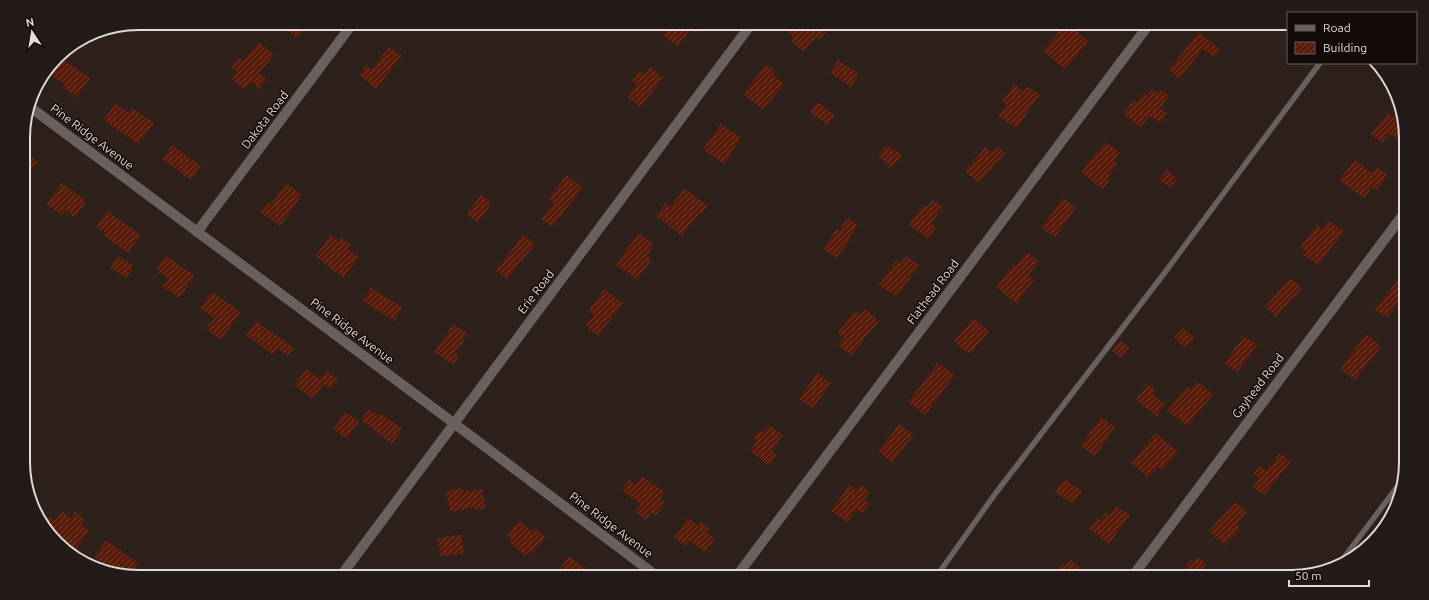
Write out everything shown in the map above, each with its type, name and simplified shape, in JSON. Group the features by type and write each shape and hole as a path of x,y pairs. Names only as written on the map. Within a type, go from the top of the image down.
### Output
{"street":[{"name":"Dakota Road","path":"198,232 348,30"},
{"name":"Erie Road","path":"345,570 747,30"},
{"name":"Flathead Road","path":"741,570 1145,30"},
{"name":"Pine Ridge Avenue","path":"34,110 649,570"},
{"name":"Gayhead Road","path":"1137,570 1399,220"}],"lane":[{"path":"941,570 995,494 1153,287 1319,64"},
{"path":"1346,555 1395,489"}],"building":[{"path":"287,30 303,30 298,38"},
{"path":"666,30 689,30 678,46 663,35"},
{"path":"691,30 700,30 697,34"},
{"path":"790,30 823,30 826,32 820,39 816,36 804,52 791,41 794,37 788,32"},
{"path":"1061,30 1075,30 1089,42 1065,69 1043,51"},
{"path":"1199,32 1220,49 1214,57 1203,49 1179,79 1169,70"},
{"path":"259,42 274,55 259,73 267,79 259,89 251,81 244,90 232,79 237,72 231,67 239,58 243,61"},
{"path":"389,47 402,56 376,89 359,75 366,65 371,70"},
{"path":"64,60 90,78 77,97 63,88 65,85 51,75"},
{"path":"838,60 859,74 851,87 830,73"},
{"path":"766,65 775,71 772,74 784,84 763,110 743,94"},
{"path":"650,67 663,78 640,107 627,97 637,85 632,81 639,71 644,75"},
{"path":"1014,84 1023,91 1027,86 1040,95 1016,128 998,116 1007,104 1002,101"},
{"path":"1152,89 1158,93 1161,90 1169,96 1160,108 1167,113 1160,123 1149,116 1141,127 1123,114 1134,100 1137,102 1144,93 1147,96"},
{"path":"817,102 835,115 827,125 810,112"},
{"path":"115,103 129,113 132,108 154,123 138,144 103,120"},
{"path":"1388,113 1393,118 1396,115 1399,137 1397,139 1389,134 1382,143 1371,134"},
{"path":"721,124 741,138 724,164 703,150"},
{"path":"1106,142 1120,153 1114,160 1118,164 1107,178 1110,180 1102,189 1081,172"},
{"path":"172,145 201,166 191,180 162,159"},
{"path":"887,145 894,151 895,149 902,156 891,168 878,155"},
{"path":"997,146 1005,153 979,183 965,171 985,147 991,152"},
{"path":"30,156 38,162 30,172"},
{"path":"1355,160 1372,173 1377,167 1388,175 1376,191 1372,187 1364,198 1339,180"},
{"path":"1167,170 1177,178 1170,188 1159,180"},
{"path":"567,175 583,188 552,227 541,219 554,203 548,199"},
{"path":"62,183 86,201 75,218 65,210 62,215 46,204"},
{"path":"286,183 302,195 280,226 260,212 268,202 271,204"},
{"path":"684,188 708,206 702,214 700,212 682,236 656,216 666,203 671,207"},
{"path":"481,195 492,203 478,222 466,214"},
{"path":"1063,198 1076,207 1055,237 1041,228"},
{"path":"933,200 943,207 931,223 936,227 928,239 909,225 923,205 927,207"},
{"path":"107,211 141,235 128,253 103,235 105,233 96,226"},
{"path":"847,218 858,225 849,239 851,239 836,258 823,248 837,229 839,231"},
{"path":"1329,220 1344,232 1318,265 1303,255 1306,251 1300,247 1317,225 1322,229"},
{"path":"638,233 654,244 647,256 652,259 638,280 616,265"},
{"path":"331,235 338,241 340,237 351,245 348,249 359,257 343,278 315,256"},
{"path":"523,235 535,244 507,279 496,270"},
{"path":"1027,252 1039,262 1028,275 1034,280 1016,304 996,287 1014,264 1016,266"},
{"path":"118,256 134,266 126,278 110,267"},
{"path":"166,256 195,276 179,298 162,286 168,279 156,270"},
{"path":"906,256 919,265 897,297 879,285 896,261 900,264"},
{"path":"1290,278 1302,288 1276,317 1265,307"},
{"path":"1399,278 1399,301 1387,318 1375,310"},
{"path":"371,288 403,308 394,321 363,301"},
{"path":"604,289 623,303 598,336 585,326 594,314 589,310"},
{"path":"212,292 241,312 221,340 206,329 214,318 200,308"},
{"path":"865,309 879,321 851,356 838,345 844,338 838,332 855,311 860,315"},
{"path":"973,318 989,331 970,355 954,342"},
{"path":"256,321 294,348 288,356 278,348 273,355 246,335"},
{"path":"454,324 468,334 455,353 459,356 453,365 434,352"},
{"path":"1183,328 1194,338 1185,348 1174,338"},
{"path":"1366,334 1381,346 1355,380 1340,369"},
{"path":"1244,336 1257,345 1237,372 1224,363"},
{"path":"1120,340 1130,348 1121,358 1112,351"},
{"path":"938,363 955,375 925,415 908,402"},
{"path":"307,369 320,379 327,371 338,379 331,389 324,384 312,399 294,385"},
{"path":"817,373 831,383 813,409 799,399"},
{"path":"1197,381 1213,394 1188,426 1167,411 1187,386 1191,389"},
{"path":"1148,384 1155,389 1152,394 1165,404 1157,416 1136,400"},
{"path":"369,409 378,416 380,413 403,429 392,444 361,420"},
{"path":"345,412 359,421 347,439 333,429"},
{"path":"1101,417 1115,427 1095,456 1081,446"},
{"path":"899,424 914,435 892,463 878,451"},
{"path":"769,425 783,435 772,451 777,455 769,465 750,451 757,441 754,438 759,430 763,433"},
{"path":"1156,433 1178,452 1162,470 1158,467 1148,478 1131,463"},
{"path":"1280,453 1291,462 1264,495 1253,487 1259,478 1253,473 1260,465 1266,471"},
{"path":"642,476 665,492 660,499 665,502 656,516 651,513 646,520 635,512 641,504 621,490 629,480 636,485"},
{"path":"1065,479 1082,491 1073,504 1055,492"},
{"path":"849,485 857,490 860,485 870,492 864,499 870,503 862,513 857,509 847,522 831,511"},
{"path":"463,488 464,492 482,489 486,508 476,510 475,507 450,512 446,491"},
{"path":"1235,502 1247,512 1237,524 1241,528 1225,545 1209,531"},
{"path":"1116,506 1130,515 1109,544 1089,529 1097,518 1100,521 1106,513 1109,516"},
{"path":"62,511 71,518 75,512 85,520 81,525 89,531 75,550 57,533 46,518 47,516 55,521"},
{"path":"688,518 699,526 701,522 710,529 707,532 715,538 705,552 689,540 685,546 674,538"},
{"path":"519,520 532,531 535,528 546,537 533,553 529,551 525,556 509,542 511,539 507,535"},
{"path":"461,534 464,553 441,557 437,539"},
{"path":"106,540 138,563 133,570 124,569 104,564 94,557"},
{"path":"569,556 588,570 559,570"},
{"path":"1198,557 1206,564 1202,569 1203,570 1184,570 1191,560 1194,562"},
{"path":"1071,560 1082,570 1057,570 1063,563 1066,565"}]}
